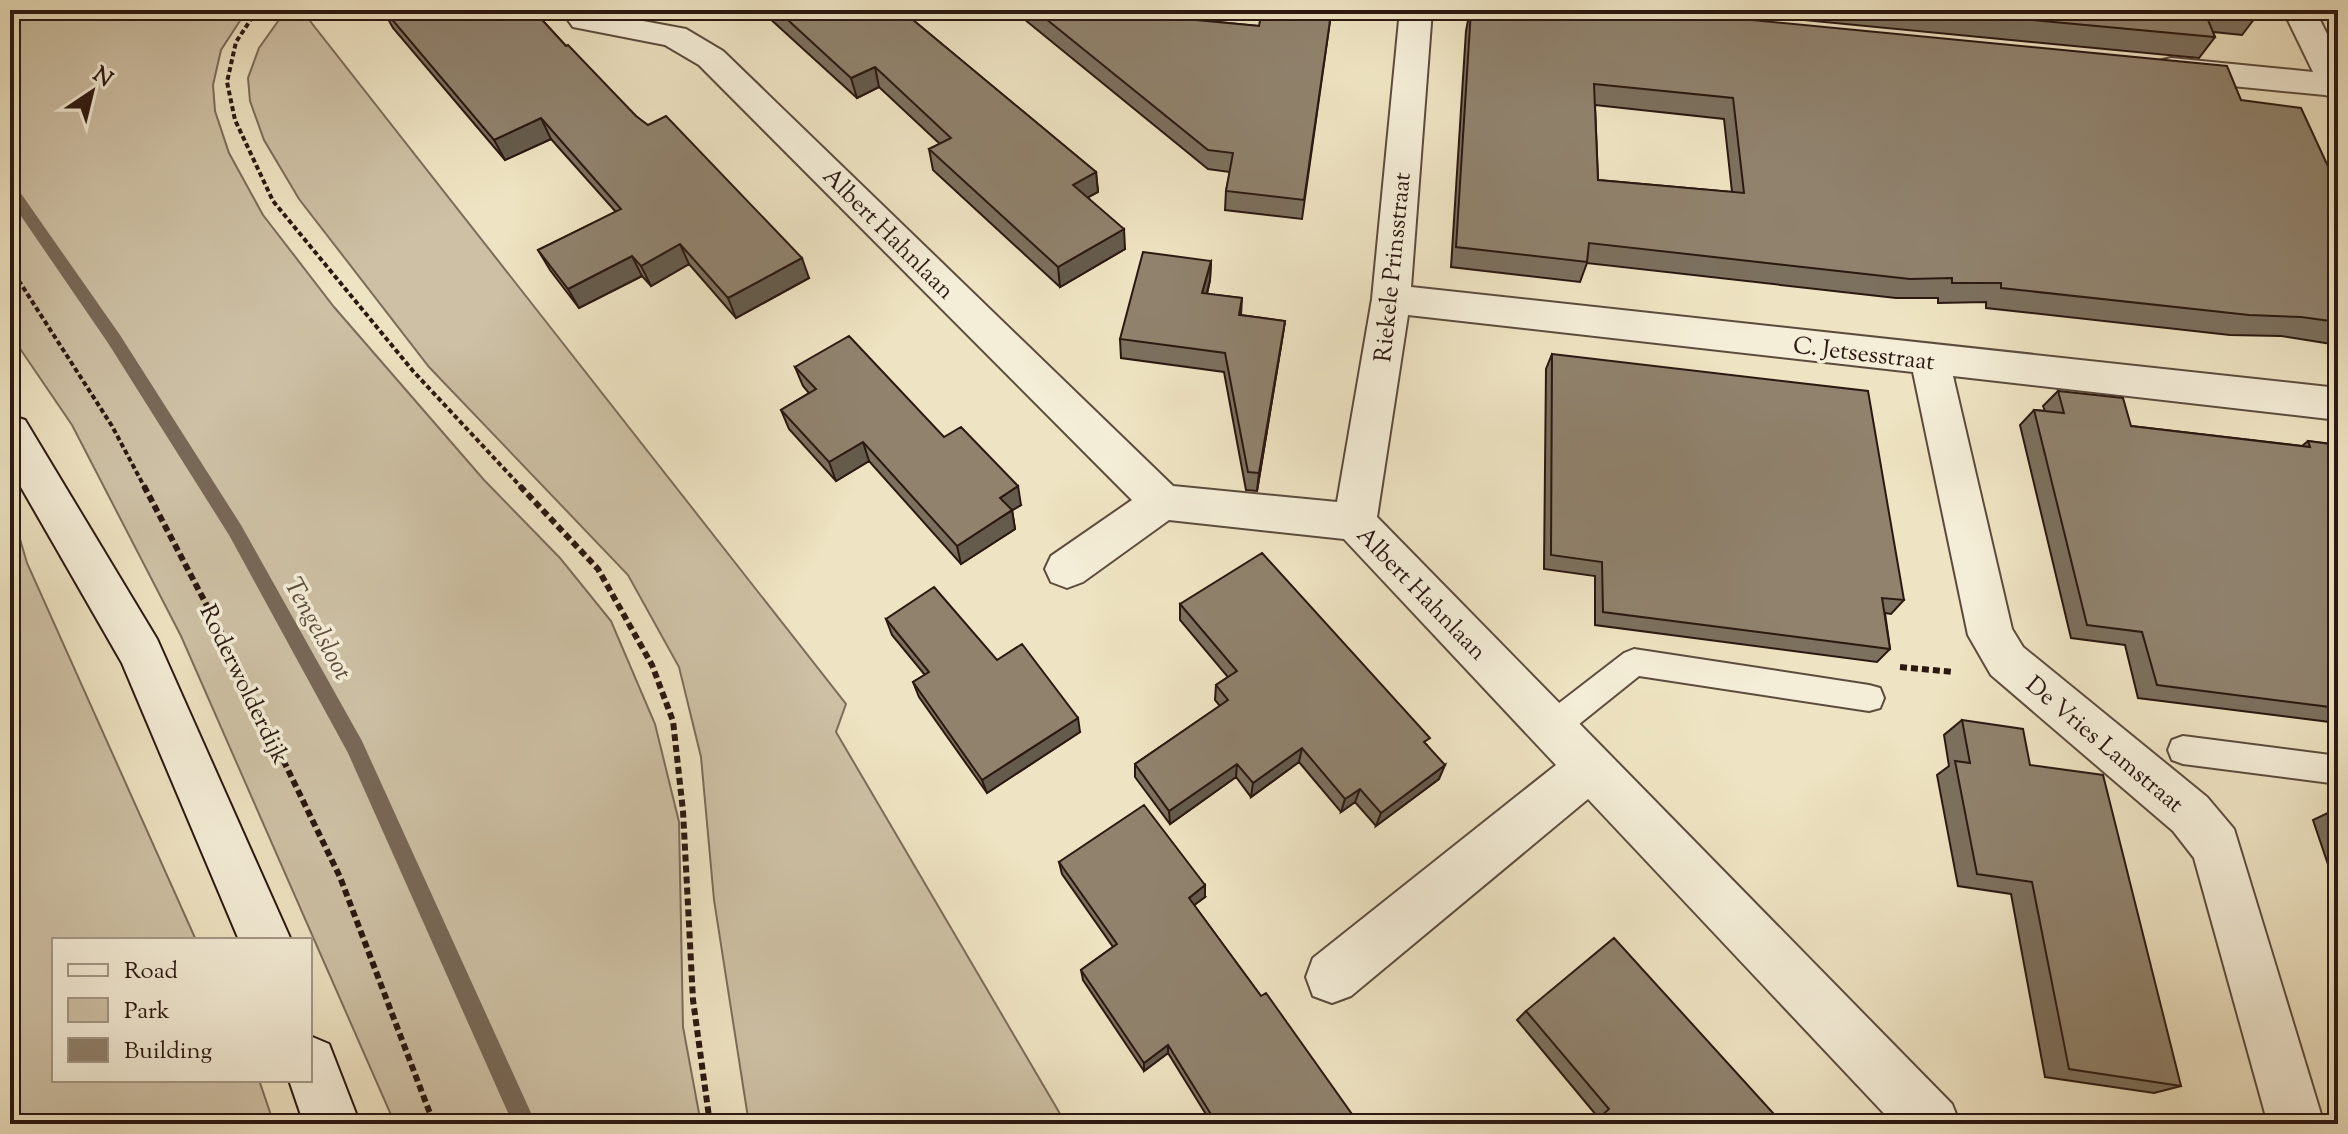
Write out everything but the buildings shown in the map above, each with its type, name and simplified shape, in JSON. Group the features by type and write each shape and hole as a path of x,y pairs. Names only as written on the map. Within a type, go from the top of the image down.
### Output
{"street":[{"name":"Riekele Prinsstraat","path":"1355,522 1391,299 1416,10"},
{"path":"2299,10 2337,86"},
{"name":"Albert Hahnlaan","path":"584,20 674,36 711,58 1162,502 1355,522 1932,1124"},
{"path":"2147,67 2337,86"},
{"name":"C. Jetsesstraat","path":"1391,299 2338,404"},
{"name":"De Vries Lamstraat","path":"1930,361 1991,635 2007,661 2190,814 2216,846 2296,1124"},
{"path":"10,431 141,653 264,938"},
{"path":"1067,569 1162,502"},
{"path":"1332,977 1590,767"},
{"path":"312,1069 332,1124"}],"lane":[{"path":"1552,727 1634,662 1869,698"},
{"path":"2183,750 2338,770"}],"path":[{"path":"257,10 236,42 227,82 235,120 273,201 413,371 598,569 652,665 673,721 684,826 693,1000 710,1124"},
{"name":"Roderwolderdijk","path":"10,267 112,426 224,638 340,877 434,1124"},
{"path":"1869,698 1887,666 2026,678"}],"green space":[{"path":"10,10 247,10 221,50 213,85 215,111 229,153 263,215 334,307 484,480 560,558 611,621 655,724 679,822 683,1027 701,1124 395,1124 181,636 72,425 10,334"},
{"path":"286,10 306,10 303,12 846,704 836,732 1066,1124 749,1124 714,900 701,757 679,667 628,575 429,367 299,199 264,140 250,101 248,78 259,48"},
{"path":"10,505 27,563 195,938 52,938 52,1082 260,1082 274,1124 10,1124"}],"waterway":[{"name":"Tengelsloot","path":"10,189 114,339 235,530 355,747 525,1124"}]}
